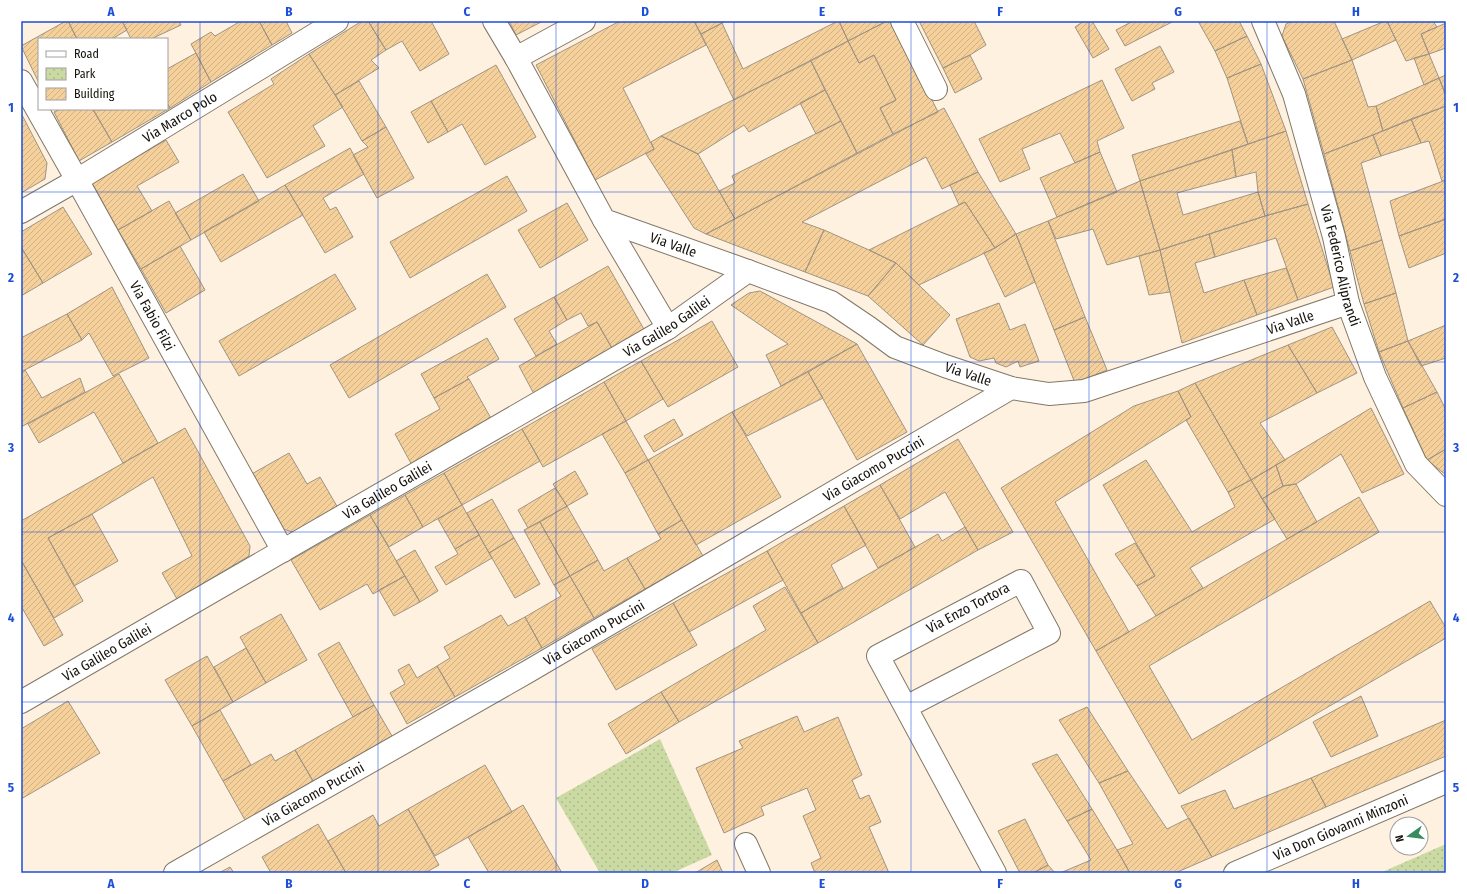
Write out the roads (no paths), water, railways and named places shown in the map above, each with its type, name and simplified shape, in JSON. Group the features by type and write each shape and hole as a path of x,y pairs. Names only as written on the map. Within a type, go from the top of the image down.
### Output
{"street":[{"name":"Via Marco Polo","path":"21,212 77,180 337,21"},
{"path":"494,21 516,58 604,220 668,328"},
{"path":"516,58 584,21"},
{"path":"902,21 936,89"},
{"name":"Via Federico Aliprandi","path":"1263,21 1294,94 1334,237 1348,303 1375,377 1416,464 1446,495"},
{"name":"Via Fabio Filzi","path":"21,81 283,551"},
{"name":"Via Valle","path":"604,220 831,302 895,347 1011,388 1049,394 1084,391 1348,303"},
{"name":"Via Galileo Galilei","path":"21,702 668,328 748,271"},
{"name":"Via Giacomo Puccini","path":"175,873 515,679 1011,388"},
{"name":"Via Enzo Tortora","path":"906,707 1049,633 1021,581 878,656 995,873"},
{"name":"Via Don Giovanni Minzoni","path":"1235,873 1446,782"},
{"path":"746,844 759,873"}]}
